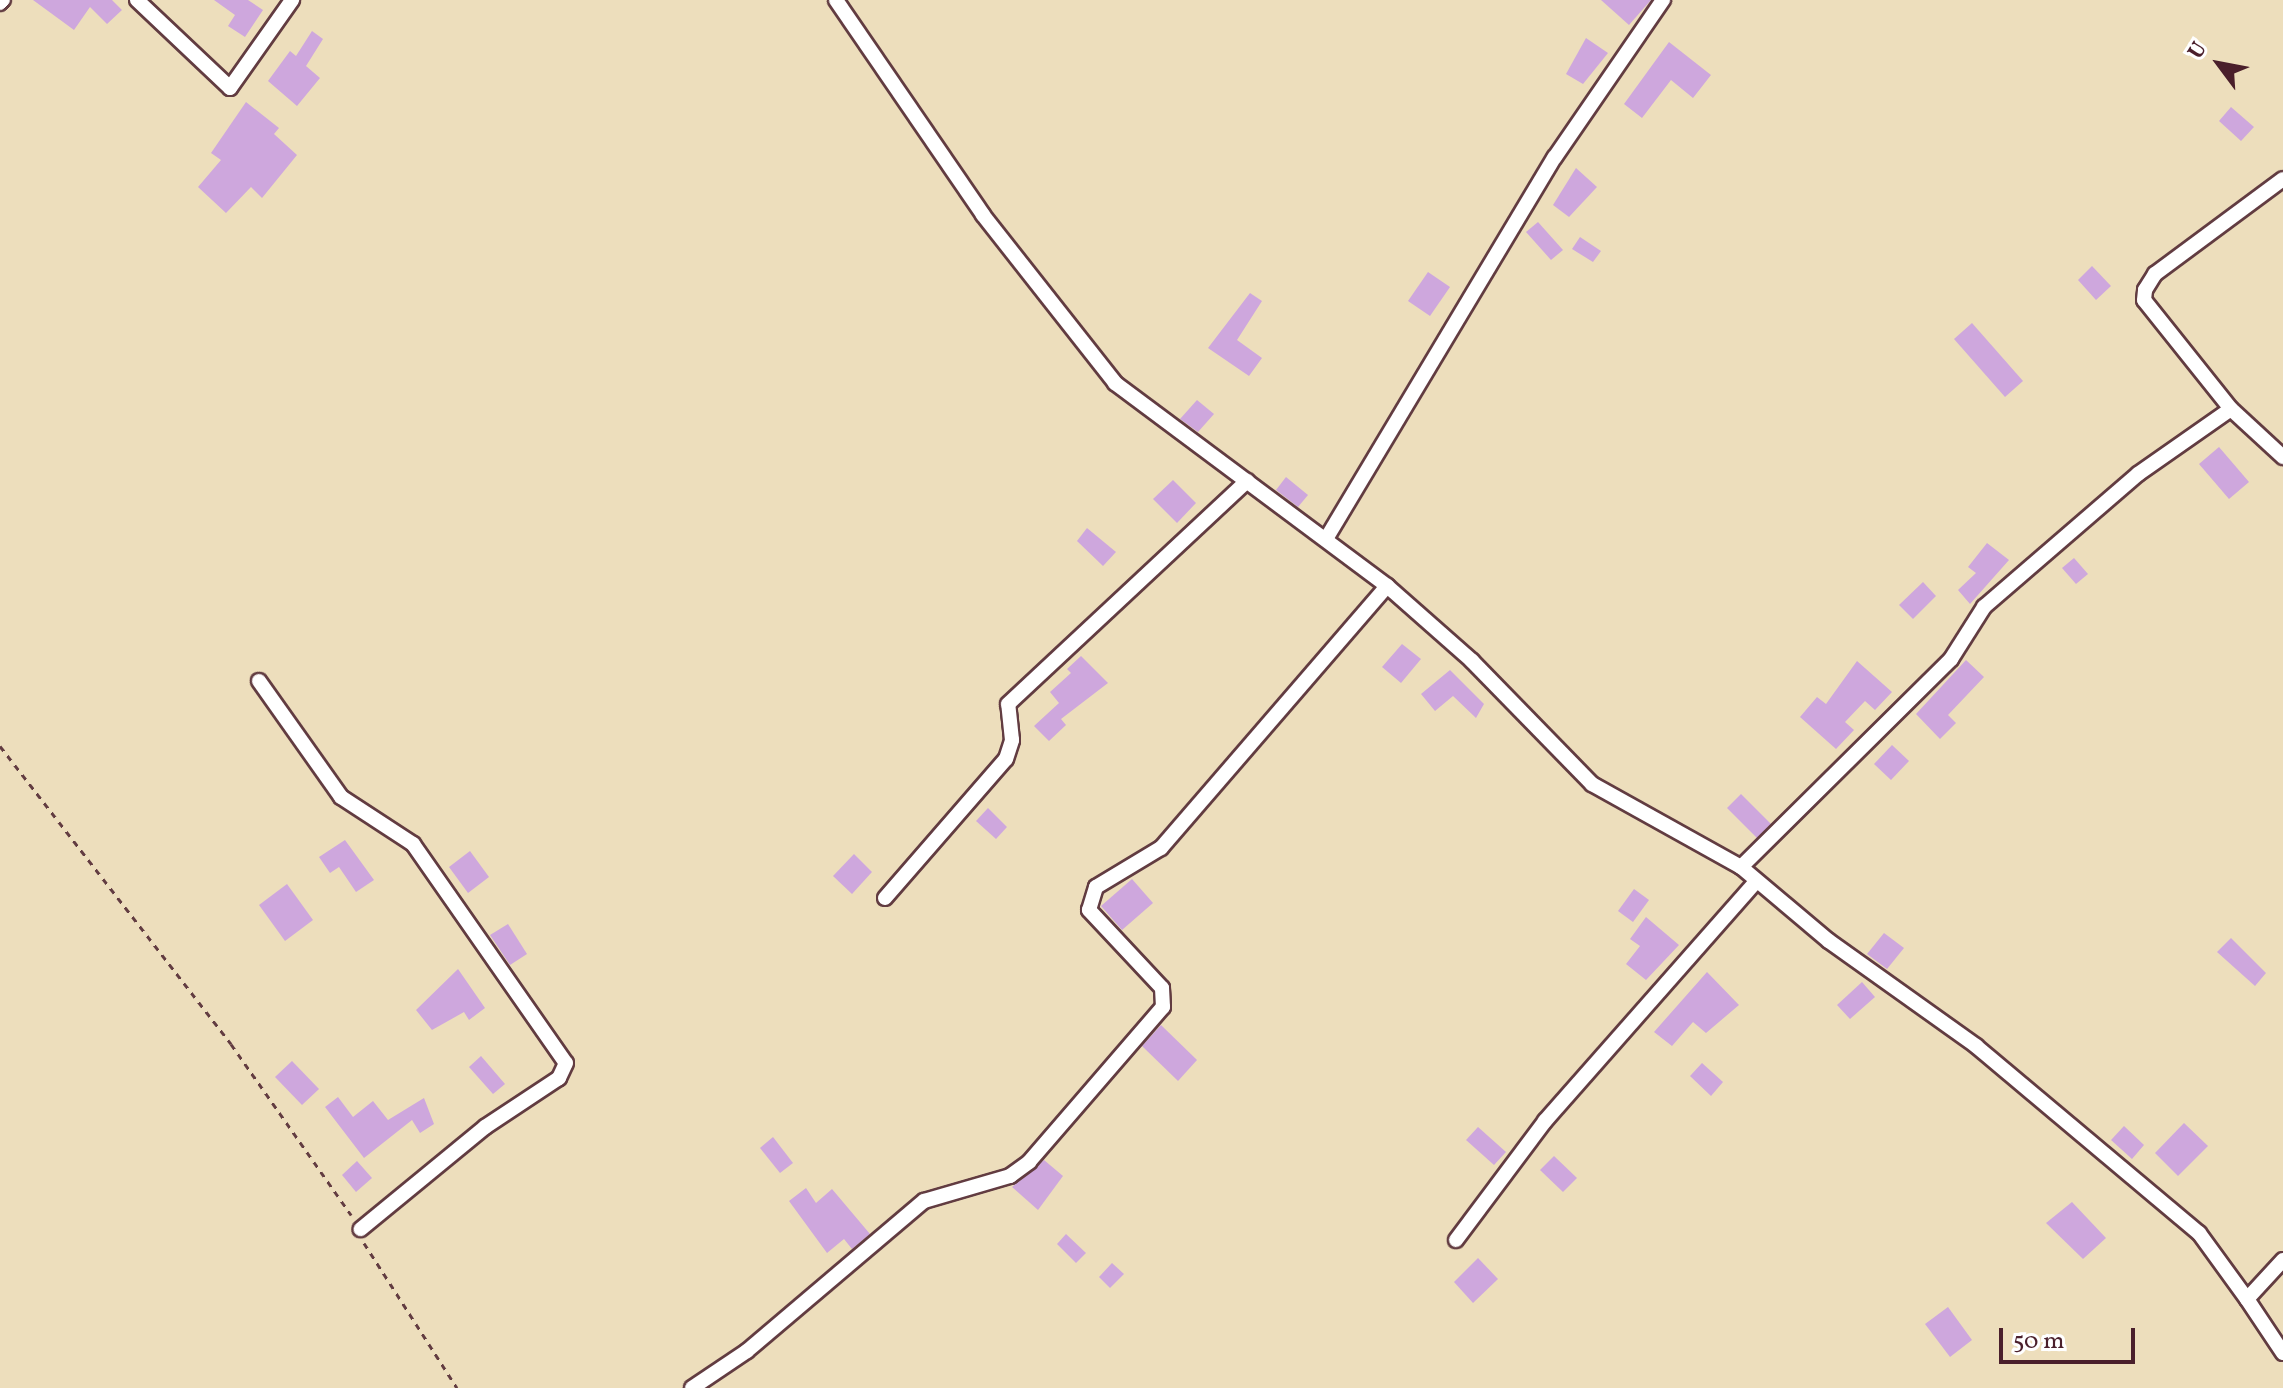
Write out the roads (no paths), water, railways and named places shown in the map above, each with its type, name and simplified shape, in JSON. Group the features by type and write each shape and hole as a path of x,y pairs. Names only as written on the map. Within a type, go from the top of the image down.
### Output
{"street":[{"path":"137,0 230,88 292,0"},
{"path":"836,0 983,215 1086,351 1115,383 1387,586 1472,661 1573,769 1741,867 1755,883 1976,1046 2199,1233 2283,1353"},
{"path":"1326,539 1555,157 1663,0"},
{"path":"2283,179 2155,274 2145,290 2144,300 2231,409 2283,457"},
{"path":"1741,867 1951,659 1984,607 2138,474 2231,409"},
{"path":"885,898 1006,759 1012,740 1008,704 1247,481"},
{"path":"692,1388 747,1351 924,1201 1010,1176 1029,1162 1163,1007 1162,988 1089,910 1096,887 1161,848 1387,586"},
{"path":"259,681 341,797 384,821 420,853 566,1063 559,1078 485,1127 361,1229"},
{"path":"1456,1240 1545,1121 1755,883"},
{"path":"2247,1299 2283,1260"}]}
